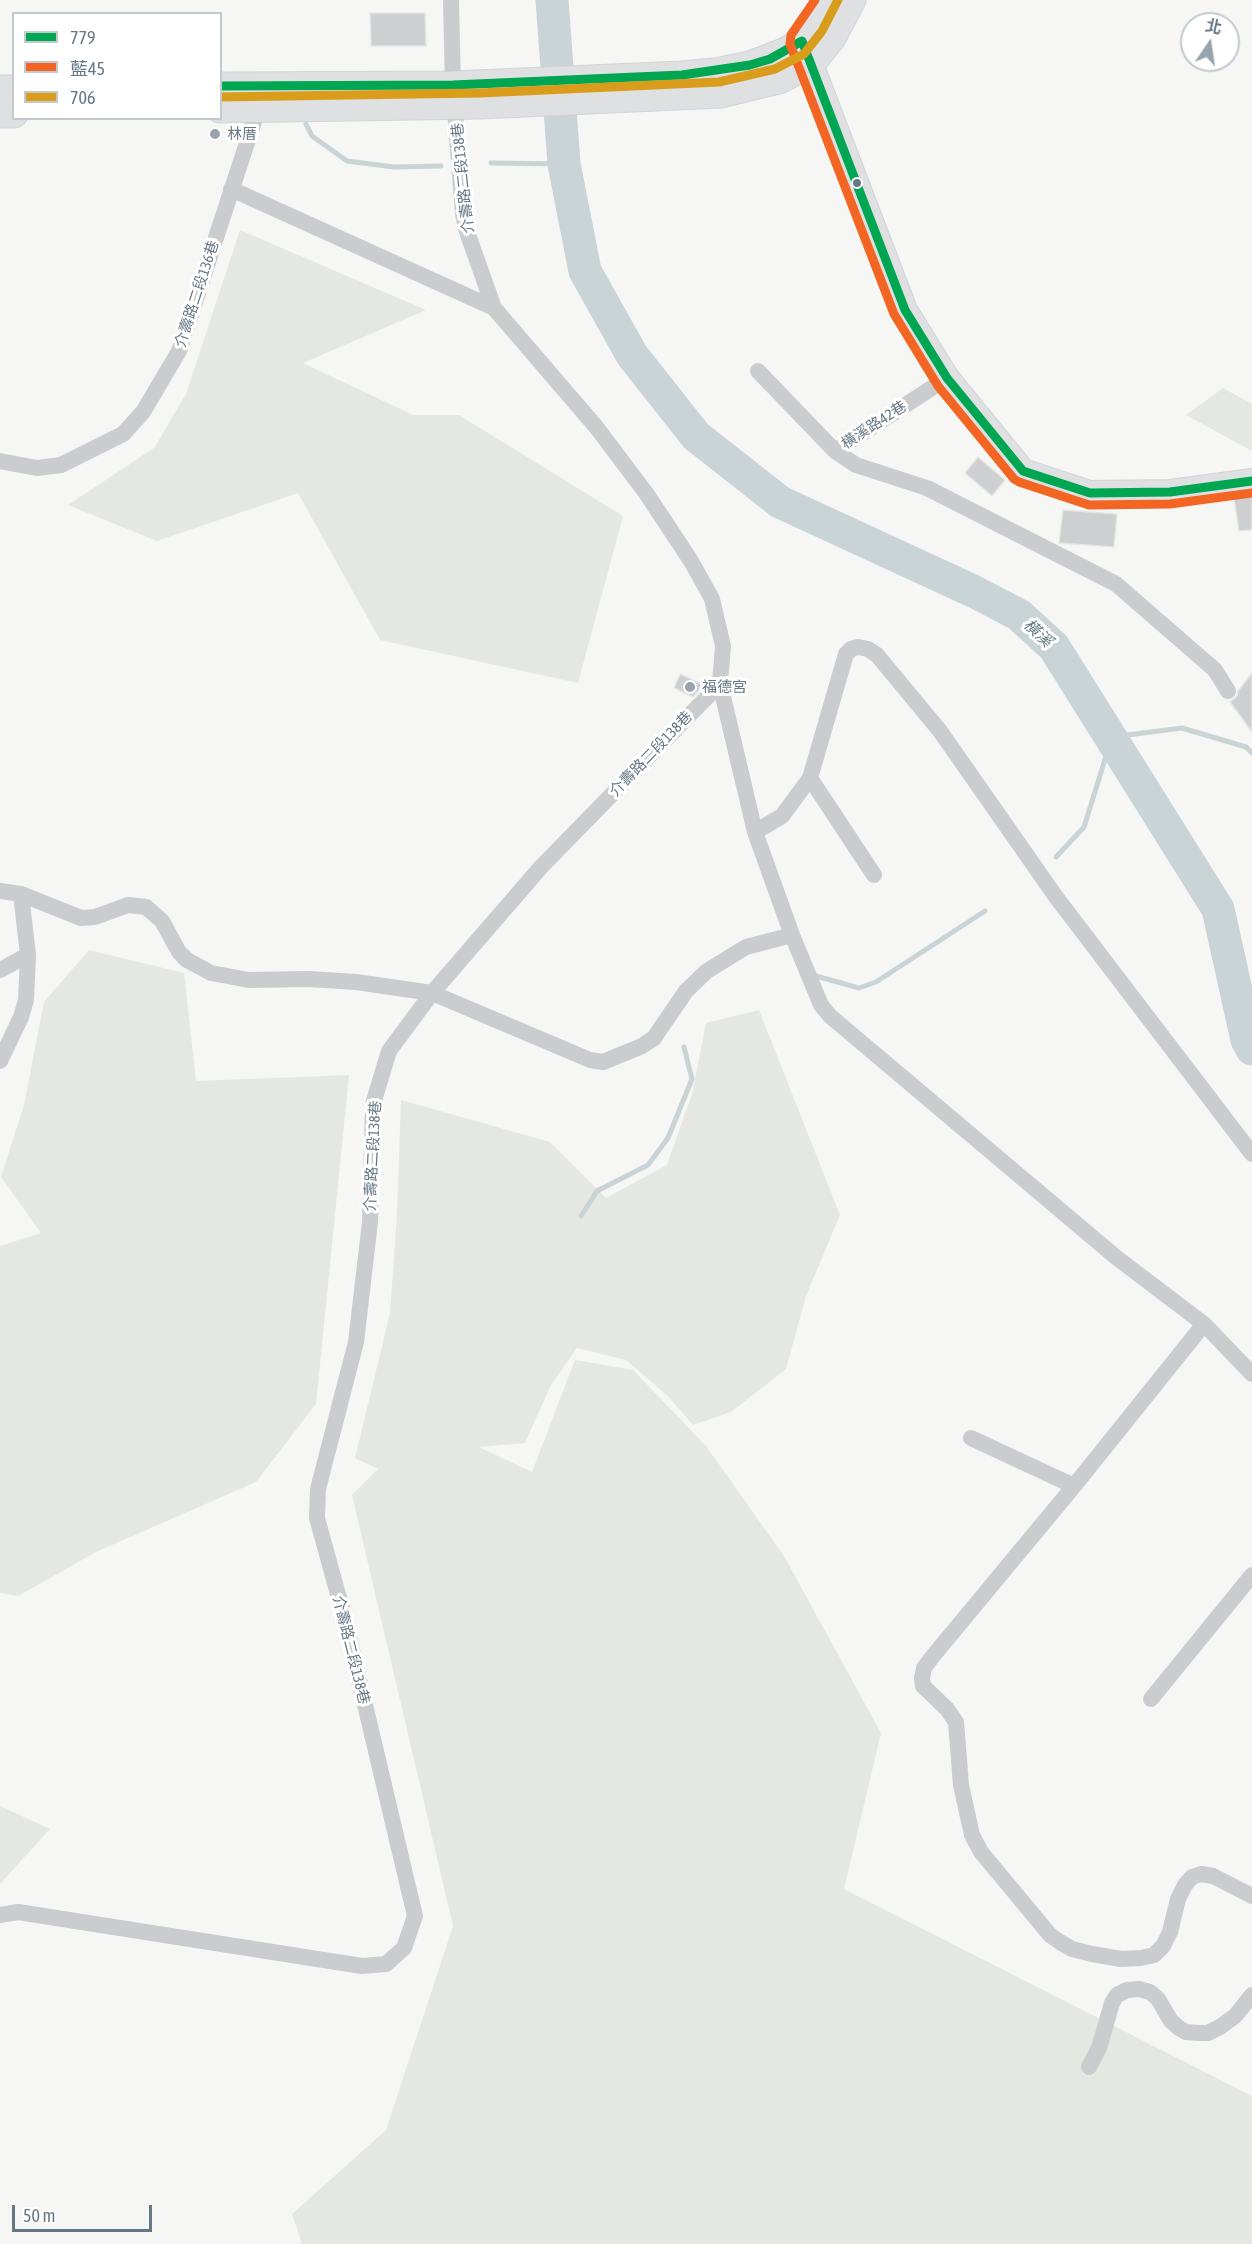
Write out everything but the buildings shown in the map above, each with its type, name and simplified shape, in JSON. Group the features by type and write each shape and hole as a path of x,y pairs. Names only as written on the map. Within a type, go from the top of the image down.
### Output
{"main road":[{"path":"829,0 807,52 905,310 947,378 1023,471 1090,493 1170,492 1252,481"},
{"path":"222,87 263,97 467,94 683,86 770,59 807,52 832,38 852,0"},
{"path":"222,108 263,97"}],"street":[{"name":"介壽路二段138巷","path":"0,1915 18,1912 362,1966 386,1964 404,1948 415,1916 344,1616 317,1518 318,1489 356,1342 370,1222 373,1104 389,1052 432,993 542,867 720,684 723,646 718,622 712,600 691,561 646,493 597,428 494,308 466,232 467,94 451,0"},
{"name":"介壽路二段136巷","path":"0,461 37,468 61,465 123,434 143,412 179,351 263,97"},
{"path":"231,189 494,308"},
{"name":"橫溪路42巷","path":"758,371 835,451 947,378"},
{"path":"835,451 856,465 927,488 1116,584 1215,670 1228,691"},
{"path":"755,832 782,816 810,778 846,654 858,647 868,649 877,655 940,731 1056,897 1252,1154"},
{"path":"720,684 755,832 814,992 830,1016 1117,1258 1204,1324 1252,1374"},
{"path":"810,778 874,875"},
{"path":"0,891 21,894 81,918 95,917 128,905 146,907 162,921 179,952 187,960 211,973 228,978 356,982 432,993 590,1060 603,1062 642,1046 654,1038 686,991 707,971 746,947 792,935"},
{"path":"0,1061 21,1017 26,1000 28,956 21,894"},
{"path":"0,970 28,956"},
{"path":"1204,1324 924,1668 922,1678 923,1686 947,1709 956,1722 958,1769 972,1835 981,1852 1050,1935 1072,1949 1121,1959 1141,1958 1154,1955 1163,1946 1170,1932 1178,1899 1192,1877 1201,1874 1213,1876 1252,1896"},
{"path":"972,1438 1074,1486"},
{"path":"1151,1699 1252,1575"},
{"path":"1089,2067 1099,2048 1112,2003 1117,1995 1127,1990 1139,1989 1150,1992 1158,1999 1171,2021 1179,2028 1186,2032 1198,2033 1220,2028 1235,2016 1252,1995"}],"shaded area":[{"path":"240,230 426,310 303,363 413,415 459,415 623,516 578,683 380,640 298,493 157,541 68,505 154,448 186,394"},
{"path":"1223,388 1252,404 1252,451 1186,415"},
{"path":"89,950 184,973 196,1081 349,1075 316,1404 256,1482 96,1552 18,1596 0,1593 0,1246 41,1233 1,1177 24,1105 44,1002"},
{"path":"759,1010 840,1215 806,1296 786,1369 731,1412 693,1425 668,1396 626,1360 577,1348 551,1385 525,1443 479,1447 532,1472 575,1360 633,1370 706,1446 784,1556 881,1733 844,1889 1252,2096 1252,2244 302,2244 292,2214 386,2130 453,1926 352,1495 378,1469 355,1458 390,1313 397,1214 401,1100 550,1142 606,1198 667,1165 692,1094 706,1023"},
{"path":"0,1806 50,1829 0,1884"}],"waterway":[{"name":"橫溪","path":"552,0 564,164 585,271 632,355 696,436 780,502 975,592 1019,615 1054,647 1218,909 1247,1040 1252,1049"},
{"path":"306,124 312,136 347,161 394,167 441,166"},
{"path":"491,163 564,164"},
{"path":"1056,857 1084,827 1112,737 1182,728 1246,747 1252,753"},
{"path":"816,976 859,988 876,982 985,911"},
{"path":"581,1216 597,1191 648,1165 668,1138 692,1079 684,1047"}],"transit line":[{"name":"藍45","path":"815,0 791,35 790,44 894,314 938,386 1014,479 1089,505 1170,504 1252,493"},
{"name":"706","path":"222,97 480,93 719,82 775,69 804,54 822,31 838,0"},
{"name":"779","path":"222,86 453,85 682,75 750,65 770,59 802,41 905,310 947,378 1023,471 1090,493 1170,492 1252,481"}],"place":[{"name":"林厝","path":"215,134"},
{"name":"福德宮","path":"690,687"}]}
